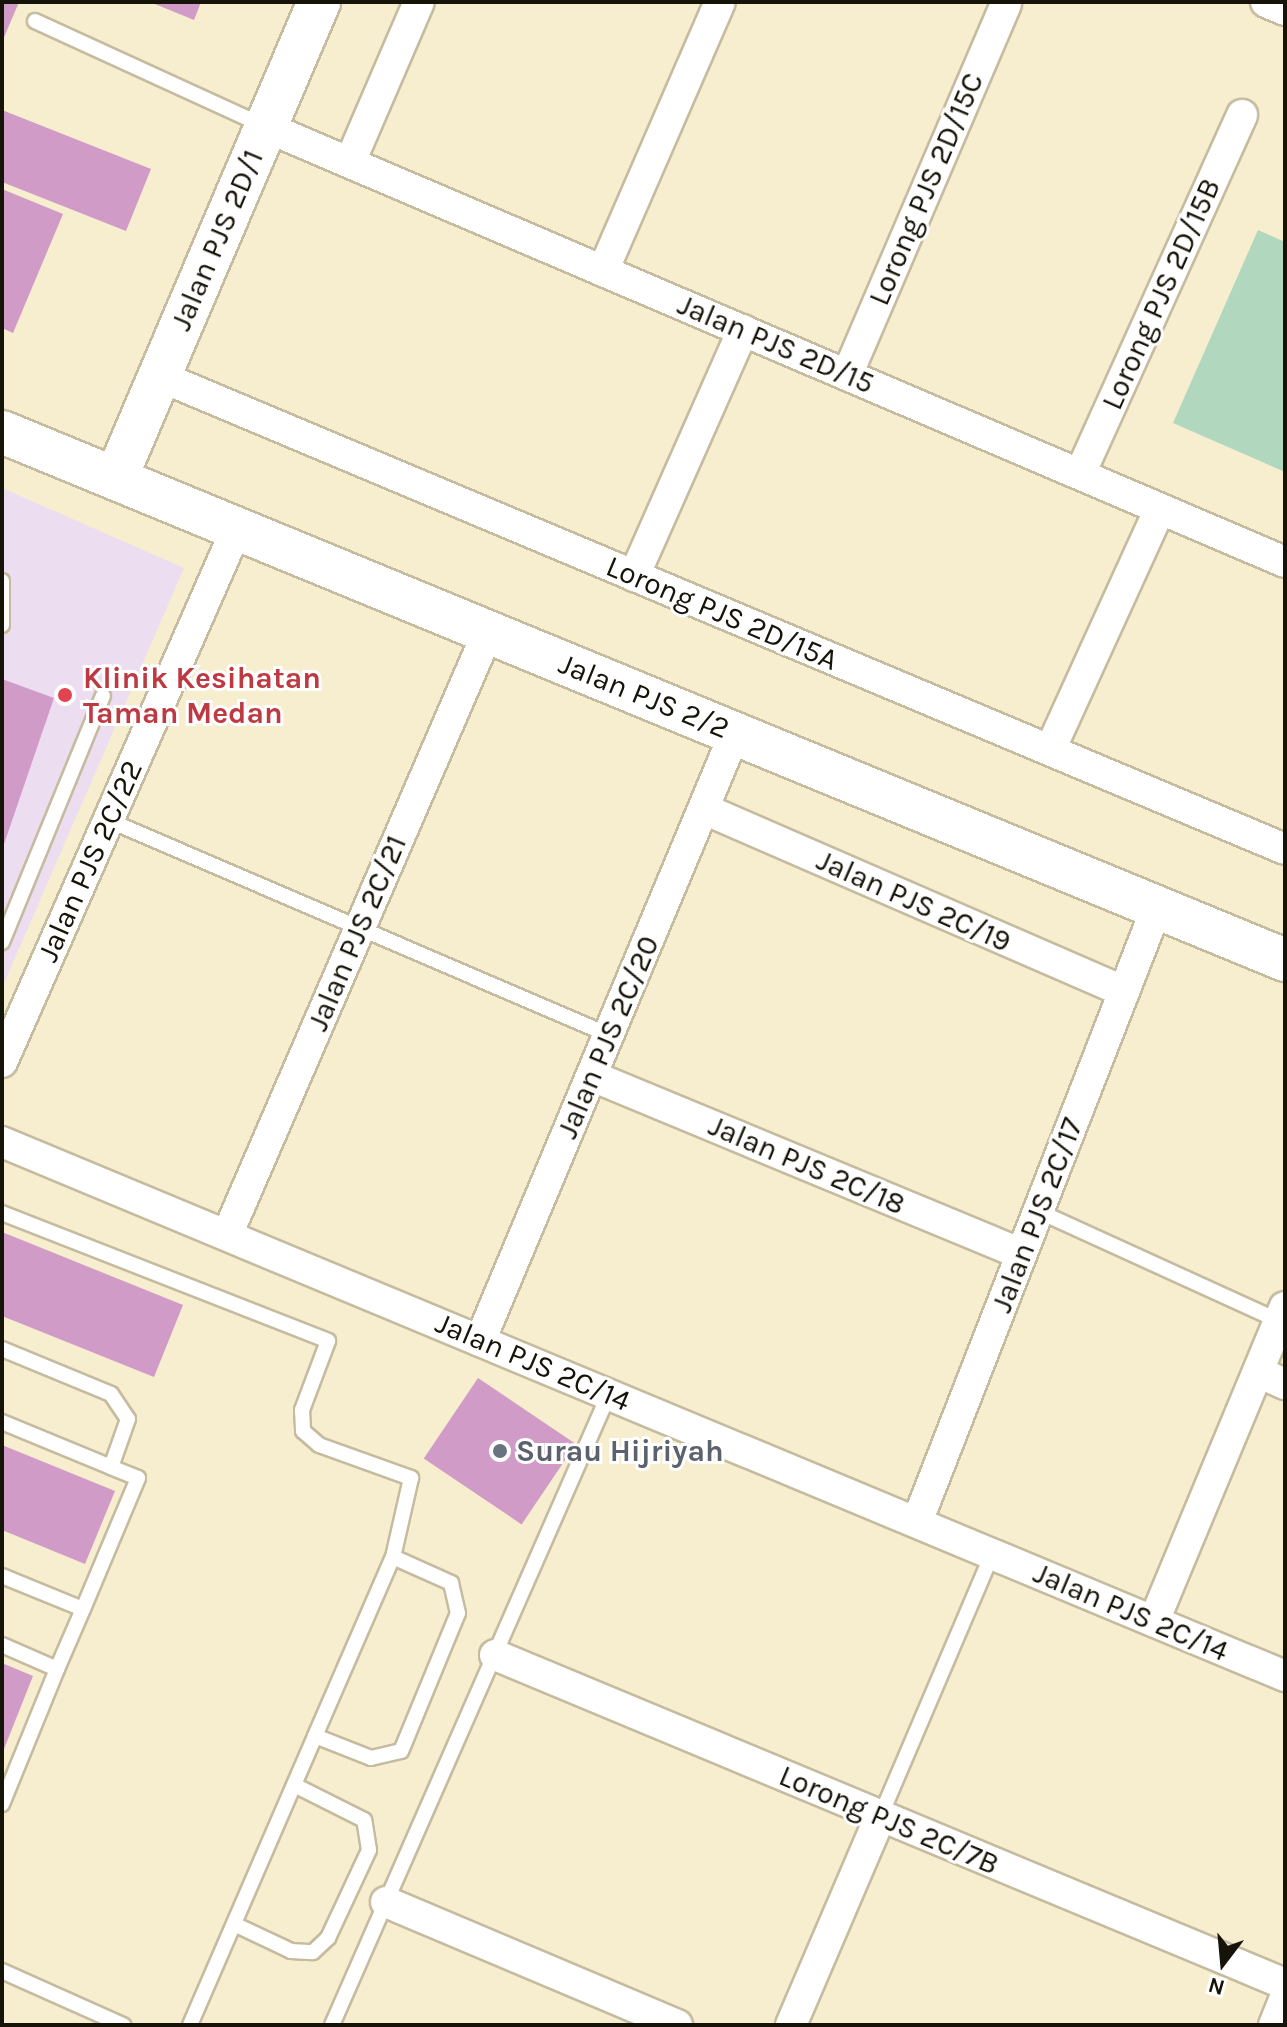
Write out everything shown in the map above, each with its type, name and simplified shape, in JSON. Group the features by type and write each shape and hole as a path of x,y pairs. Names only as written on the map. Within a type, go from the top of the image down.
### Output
{"street":[{"name":"Jalan PJS 2D/1","path":"116,478 319,2"},
{"path":"350,162 419,2"},
{"path":"603,271 720,2"},
{"path":"1266,2 1285,10"},
{"name":"Lorong PJS 2D/15C","path":"847,375 1006,4"},
{"name":"Lorong PJS 2D/15B","path":"1080,474 1242,115"},
{"name":"Jalan PJS 2D/15","path":"266,127 1285,562"},
{"path":"634,576 743,330"},
{"name":"Lorong PJS 2D/15A","path":"159,376 1285,849"},
{"name":"Jalan PJS 2/2","path":"2,432 1285,960"},
{"path":"1050,750 1160,509"},
{"name":"Jalan PJS 2C/22","path":"2,1062 237,528"},
{"name":"Jalan PJS 2C/21","path":"227,1235 488,632"},
{"name":"Jalan PJS 2C/20","path":"480,1341 735,733"},
{"name":"Jalan PJS 2C/19","path":"704,809 1124,992"},
{"name":"Jalan PJS 2C/17","path":"917,1522 1157,907"},
{"name":"Jalan PJS 2C/18","path":"592,1076 1021,1254"},
{"name":"Jalan PJS 2C/14","path":"2,1142 1285,1676"},
{"path":"1154,1621 1271,1378 1282,1314"},
{"name":"Lorong PJS 2C/7B","path":"495,1655 1285,1984"},
{"path":"791,2025 880,1817"},
{"path":"386,1902 677,2025"},
{"path":"1274,2025 1285,1998"}],"lane":[{"path":"35,21 266,127"},
{"path":"2,581 2,625"},
{"path":"2,942 103,696"},
{"path":"108,820 609,1035"},
{"path":"1038,1211 1282,1314"},
{"path":"2,1213 328,1341 302,1410 303,1431 319,1445 411,1478 393,1557 190,2025"},
{"path":"2,1349 120,1400 128,1419 111,1467"},
{"path":"332,2025 609,1394"},
{"path":"2,1422 138,1478 2,1804"},
{"path":"880,1817 992,1554"},
{"path":"315,1736 382,1760 407,1742 459,1603 451,1583 393,1557"},
{"path":"2,1576 83,1609"},
{"path":"2,1645 57,1669"},
{"path":"234,1924 291,1951 313,1952 328,1938 369,1850 364,1820 294,1785"},
{"path":"2,1971 123,2025"}],"shaded area":[{"name":"Klinik Kesihatan Taman Medan","path":"2,488 184,568 2,988"}],"green space":[{"path":"1258,230 1285,242 1285,472 1173,423"}],"building":[{"path":"2,2 19,2 2,42"},
{"path":"150,2 201,2 194,20"},
{"path":"2,110 151,169 126,231 2,182"},
{"path":"2,189 63,214 13,333 2,328"},
{"path":"2,679 54,698 2,850"},
{"path":"2,1232 183,1305 154,1377 2,1316"},
{"name":"Surau Hijriyah","path":"478,1378 576,1444 522,1524 424,1458"},
{"path":"2,1445 115,1491 85,1564 2,1530"},
{"path":"2,1663 33,1676 2,1754"}],"place":[{"name":"Klinik Kesihatan Taman Medan","path":"65,695"},
{"name":"Surau Hijriyah","path":"500,1451"}]}
